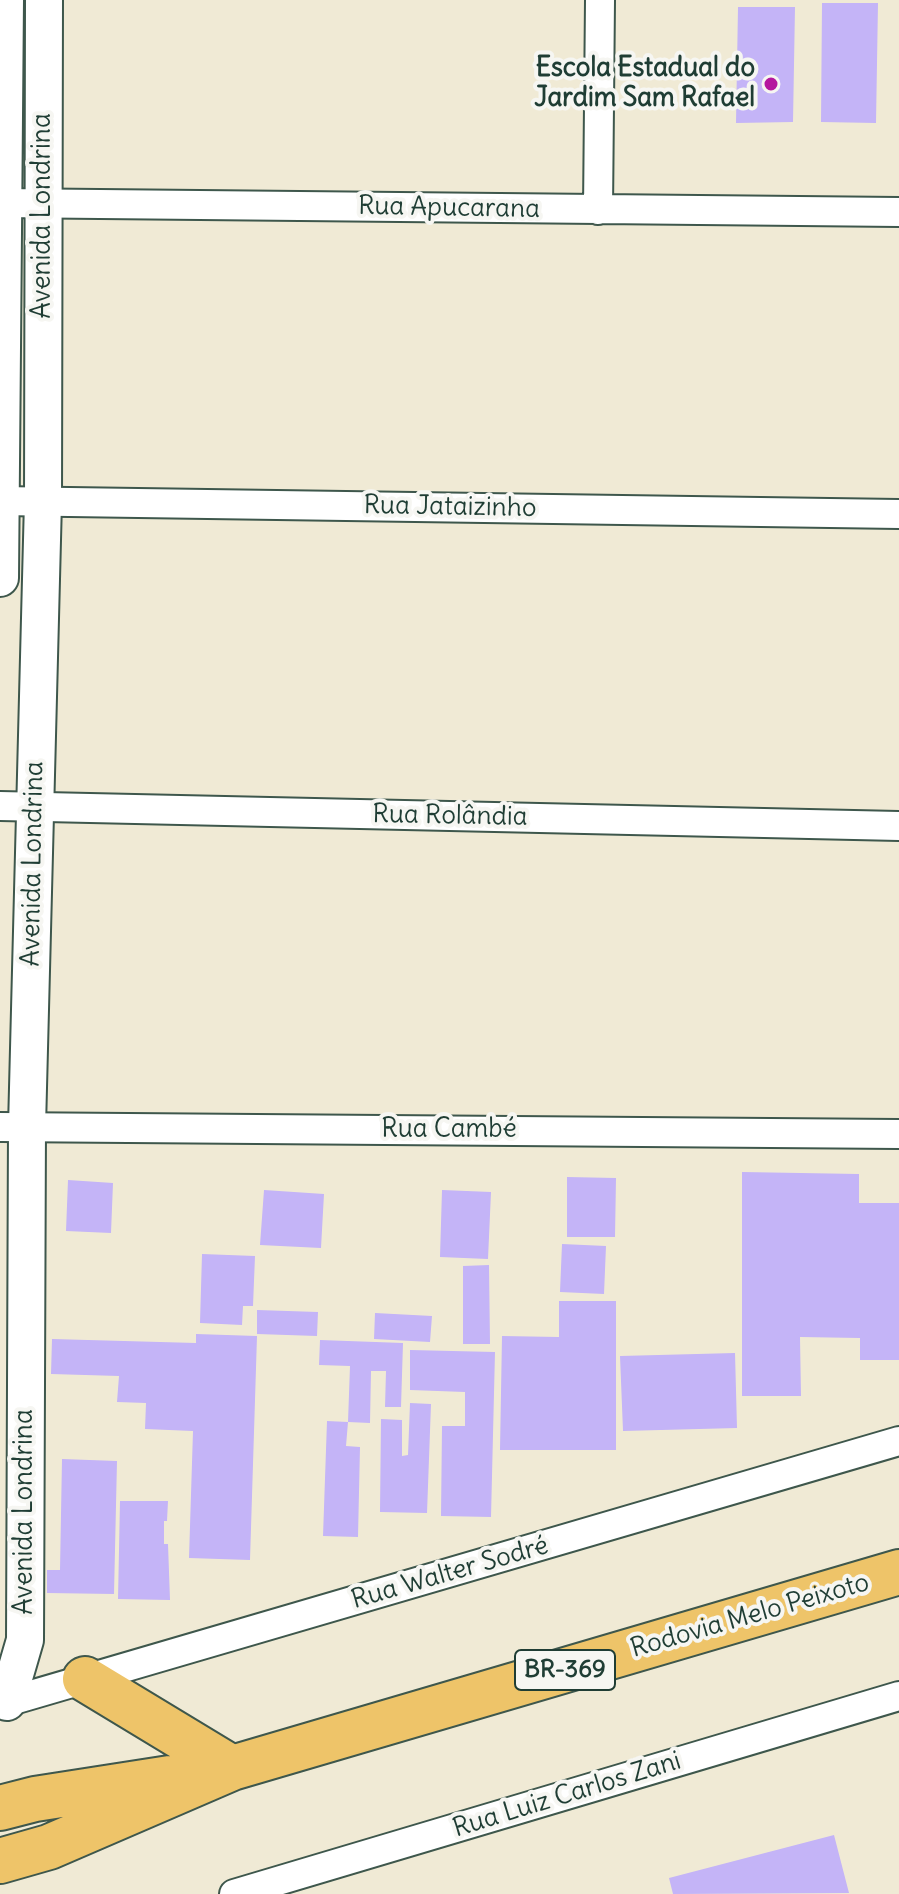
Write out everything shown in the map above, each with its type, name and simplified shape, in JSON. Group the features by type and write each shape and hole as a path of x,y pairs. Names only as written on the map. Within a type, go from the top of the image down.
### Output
{"main road":[{"name":"Rodovia Melo Peixoto","path":"0,1861 49,1847 232,1768 899,1572"},
{"path":"85,1679 232,1768"},
{"name":"Rodovia Melo Peixoto","path":"0,1808 35,1799 232,1768"}],"street":[{"name":"Avenida Londrina","path":"0,578 5,0"},
{"name":"Avenida Londrina","path":"2,1695 25,1640 13,1431 17,806 43,501 44,0"},
{"path":"598,210 600,0"},
{"name":"Rua Apucarana","path":"2,203 899,212"},
{"name":"Rua Jataizinho","path":"1,501 899,514"},
{"name":"Rua Rolândia","path":"17,806 899,826"},
{"name":"Rua Cambé","path":"14,1127 899,1134"},
{"name":"Rua Walter Sodré","path":"2,1695 85,1679 899,1441"},
{"name":"Rua Luiz Carlos Zani","path":"234,1894 899,1696"}],"building":[{"path":"822,3 878,3 876,123 821,122"},
{"path":"738,7 795,7 793,122 736,123"},
{"path":"742,1172 859,1174 859,1203 899,1203 899,1360 860,1360 860,1338 800,1337 801,1396 742,1396"},
{"path":"567,1177 616,1178 615,1237 567,1237"},
{"path":"68,1180 113,1183 111,1233 66,1231"},
{"path":"264,1190 324,1194 321,1248 260,1245"},
{"path":"442,1190 491,1192 488,1259 440,1257"},
{"path":"562,1244 606,1246 604,1294 560,1292"},
{"path":"202,1254 255,1256 253,1306 243,1306 242,1325 200,1323"},
{"path":"489,1265 490,1344 463,1344 463,1266"},
{"path":"559,1301 616,1301 616,1450 500,1450 502,1336 559,1337"},
{"path":"257,1310 318,1312 317,1336 257,1334"},
{"path":"375,1313 432,1316 430,1342 374,1339"},
{"path":"196,1334 257,1336 250,1560 189,1558 193,1431 145,1429 146,1403 117,1402 119,1376 51,1374 52,1339 196,1343"},
{"path":"320,1340 403,1343 401,1407 385,1407 386,1371 371,1371 370,1423 348,1422 350,1366 319,1365"},
{"path":"410,1350 495,1352 491,1517 441,1516 442,1426 465,1426 465,1392 410,1390"},
{"path":"735,1353 737,1428 623,1431 620,1356"},
{"path":"410,1403 431,1404 427,1513 380,1512 381,1419 402,1420 402,1456 408,1455"},
{"path":"327,1421 348,1422 346,1446 360,1447 358,1537 323,1536"},
{"path":"62,1459 117,1461 114,1594 47,1593 47,1570 60,1570"},
{"path":"120,1501 168,1501 164,1544 168,1544 170,1600 118,1599"},
{"path":"834,1835 849,1893 673,1894 669,1878"}],"place":[{"name":"Escola Estadual do Jardim Sam Rafael","path":"771,84"}]}
